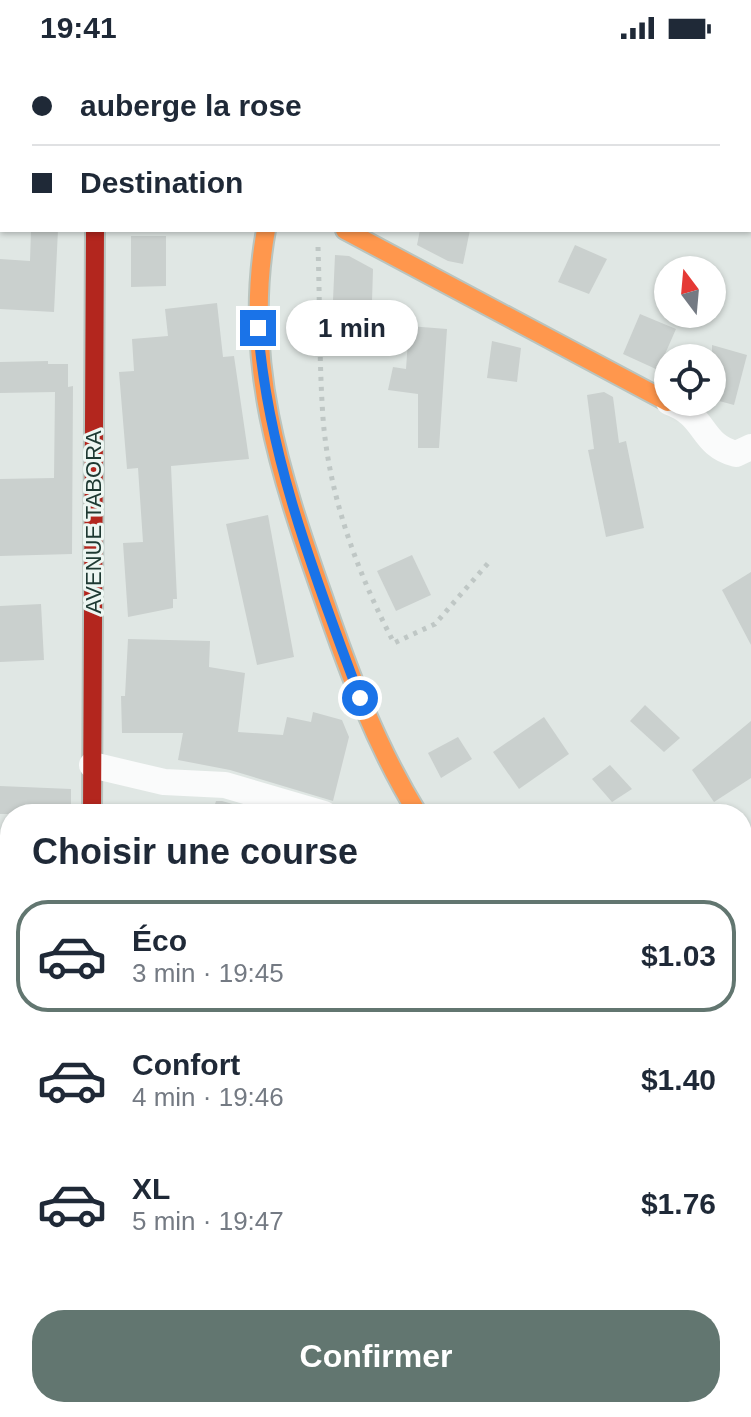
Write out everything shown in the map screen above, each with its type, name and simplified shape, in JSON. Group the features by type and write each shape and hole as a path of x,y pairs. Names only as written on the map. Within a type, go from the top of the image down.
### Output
{"main road":[{"name":"AVENUE TABORA","path":"92,804 95,232"},
{"path":"266,232 257,306 261,372 272,437 301,533 369,724 412,804"},
{"path":"349,232 654,394"}],"street":[{"path":"694,416 719,449 736,454 751,447"},
{"path":"92,765 164,782 225,785 290,804"}],"path":[{"path":"317,246 323,420 341,516 371,600 394,643 435,624 490,561"}],"building":[{"path":"31,232 58,232 54,312 0,309 0,259 30,261"},
{"path":"420,232 470,232 463,264 448,261 417,245"},
{"path":"131,236 166,236 166,286 131,287"},
{"path":"575,245 607,259 589,294 558,282"},
{"path":"335,255 349,256 373,269 372,302 333,300"},
{"path":"217,303 223,357 234,356 249,459 171,466 177,599 173,599 173,608 128,617 123,543 143,542 138,468 127,469 119,372 134,371 132,339 168,336 165,309"},
{"path":"640,314 654,320 654,328 676,329 669,344 654,344 654,368 623,354"},
{"path":"409,326 447,329 439,448 418,448 418,394 388,390 393,367 406,369"},
{"path":"492,341 521,348 517,382 487,378"},
{"path":"726,349 747,355 734,405 726,403"},
{"path":"48,361 48,364 68,364 68,387 73,386 72,554 0,556 0,479 54,478 55,392 0,393 0,362"},
{"path":"604,392 613,397 619,443 626,441 644,528 606,537 588,450 594,449 587,395"},
{"path":"268,515 294,657 257,665 226,524"},
{"path":"412,555 431,595 396,611 377,571"},
{"path":"751,572 751,645 722,590"},
{"path":"41,604 44,660 0,662 0,606"},
{"path":"128,639 210,641 209,667 245,673 238,732 283,735 287,717 311,722 313,712 342,720 349,737 333,801 230,770 178,760 183,733 122,733 121,696 125,696"},
{"path":"645,705 680,738 664,752 630,721"},
{"path":"544,717 569,754 519,789 493,752"},
{"path":"751,721 751,778 714,802 692,770"},
{"path":"458,737 472,759 441,778 428,753"},
{"path":"610,765 632,789 612,802 592,779"},
{"path":"0,786 71,789 71,804 0,804"}],"traffic: slow":[{"path":"266,232 260,278 259,325 262,371 280,461 307,551 353,681 389,762 412,804"},
{"path":"349,232 654,395"}],"traffic: jam":[{"path":"92,804 95,232"}],"route":[{"path":"258,328 261,372 272,437 301,533 360,698"}]}
